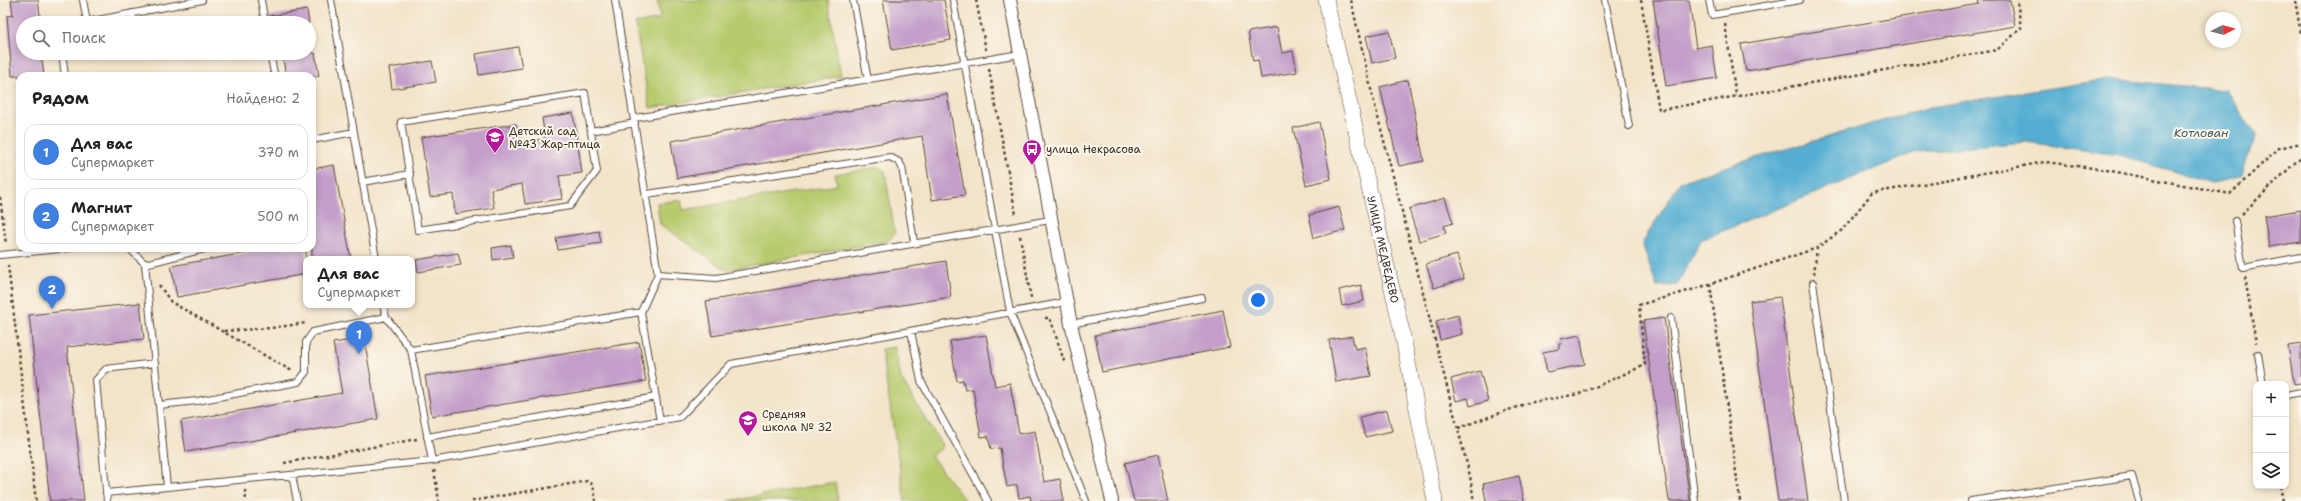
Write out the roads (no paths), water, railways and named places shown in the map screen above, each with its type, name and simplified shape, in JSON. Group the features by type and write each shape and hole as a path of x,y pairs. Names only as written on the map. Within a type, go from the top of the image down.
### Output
{"street":[{"path":"1010,0 1070,324 1112,501"},
{"name":"УЛИЦА МЕДВЕДЕВО","path":"1326,0 1402,332 1435,501"}],"lane":[{"path":"83,0 86,16"},
{"path":"117,16 202,0"},
{"path":"261,0 264,16"},
{"path":"331,0 375,256"},
{"path":"615,0 647,194 658,274 641,312 660,421"},
{"path":"853,0 868,80"},
{"path":"953,0 1010,312 1086,501"},
{"path":"1605,0 1629,126"},
{"path":"1709,0 1712,15 1800,0"},
{"path":"591,131 635,121 1020,54"},
{"path":"63,60 64,72"},
{"path":"271,60 274,72"},
{"path":"585,93 597,171 570,206 418,230 410,174 401,122 585,93"},
{"path":"316,139 354,132"},
{"path":"647,194 890,157 899,162 902,167 914,242"},
{"path":"362,182 410,174"},
{"path":"658,274 716,278 914,242 1050,220"},
{"path":"2235,221 2243,268 2301,257"},
{"path":"0,255 28,252"},
{"path":"133,252 145,264 167,487"},
{"path":"145,264 192,252"},
{"path":"1813,283 1844,501"},
{"path":"1070,324 1202,298"},
{"path":"106,493 432,461 660,421 680,417 730,364 1066,302"},
{"path":"384,308 386,318 411,350 432,461"},
{"path":"411,350 641,312"},
{"path":"159,405 292,384 303,378 307,366 306,342 313,332 386,318"},
{"path":"1672,318 1696,501"},
{"path":"911,330 921,381 988,501"},
{"path":"2258,354 2262,381"},
{"path":"107,501 96,380 106,369 155,363"},
{"path":"2289,394 2301,392"},
{"path":"427,437 656,397"},
{"path":"292,475 297,501"},
{"path":"1971,501 2132,476 2139,501"}],"water":[{"name":"Котлован","path":"2109,79 2226,90 2256,135 2241,177 2212,183 2119,155 2026,142 1916,152 1701,240 1677,285 1657,287 1642,243 1680,182 1735,164 1930,107"}],"place":[{"name":"Детский сад №43 Жар-птица","path":"495,154"},
{"name":"улица Некрасова","path":"1032,166"},
{"name":"Магнит","path":"52,309"},
{"name":"Для вас","path":"359,354"},
{"name":"Средняя школа № 32","path":"748,437"}]}
